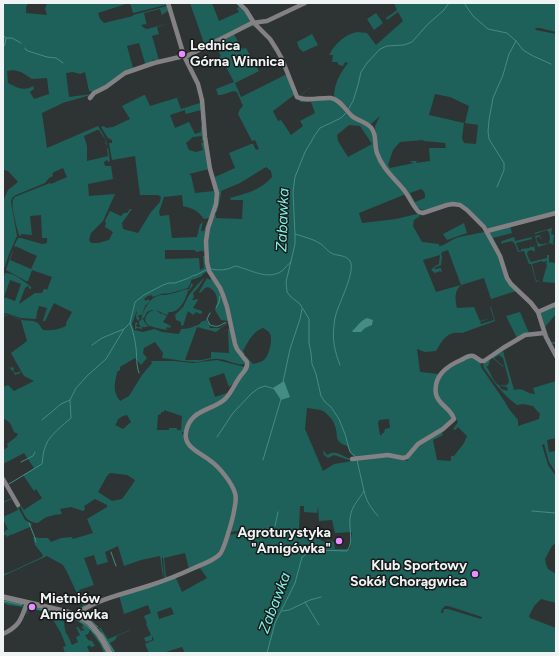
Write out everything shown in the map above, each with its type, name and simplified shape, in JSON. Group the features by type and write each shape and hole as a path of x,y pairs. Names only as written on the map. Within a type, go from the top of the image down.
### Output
{"street":[{"path":"75,615 88,607 107,599 175,576 198,567 217,557 222,553 224,548 234,513 235,494 230,483 214,463 193,450 187,443 187,427 192,419 199,413 228,396 246,369 247,364 235,344 223,295 208,268 206,241 208,228 216,204 217,193 210,169 204,137 201,93 185,56 168,3"},
{"path":"239,3 277,50 298,97 304,99 333,99 340,102 355,118 371,127 379,157 386,169 404,190 417,210 423,213 453,204 460,205 467,210 487,231 500,256 510,284 531,303 538,312 544,333 556,356"},
{"path":"90,98 94,93 106,87 125,73 154,63 185,56 252,23 267,21 305,3"},
{"path":"487,231 556,213"},
{"path":"538,312 556,304"},
{"path":"355,458 388,455 403,458 407,457 418,444 443,429 454,419 452,413 440,402 436,395 438,378 446,368 471,356 475,357 481,362 484,361 503,348 525,336 544,333"},
{"path":"3,479 18,505"},
{"path":"3,598 75,615 86,621 96,630 110,653"},
{"path":"3,634 18,624 27,603"}],"shaded area":[{"path":"3,3 28,3 26,13 47,15 45,9 47,3 129,3 98,13 100,19 104,23 167,6 168,11 162,15 160,9 144,13 147,26 146,24 141,25 147,29 170,23 157,27 159,34 152,36 159,60 177,56 156,61 153,59 152,63 143,65 145,63 139,43 127,46 133,68 137,67 122,74 105,87 94,92 89,91 85,72 80,74 73,72 66,73 69,97 92,94 65,102 42,113 47,148 98,126 104,136 107,144 106,145 105,139 99,130 84,136 87,146 87,161 108,156 108,148 110,161 108,162 107,160 104,162 105,166 111,166 113,179 88,184 89,196 115,194 103,221 91,233 89,240 91,243 98,243 109,240 113,232 105,227 105,221 110,211 121,216 132,209 122,223 123,229 138,233 151,212 160,202 161,197 158,195 140,195 135,156 112,160 109,143 112,143 112,140 108,138 101,127 113,127 130,119 122,106 144,95 150,106 187,95 177,98 181,109 200,103 200,95 203,112 201,122 201,110 186,114 185,110 170,115 175,128 189,122 195,134 201,132 201,126 203,126 204,140 201,141 202,136 193,137 186,143 189,150 196,152 203,150 201,143 204,142 209,169 189,174 191,175 195,193 214,191 211,183 214,184 216,197 213,210 209,218 204,219 195,210 183,206 182,195 164,197 159,212 160,216 169,215 172,238 197,237 200,224 203,221 201,231 204,231 207,221 204,245 205,251 203,252 202,250 196,252 195,250 165,250 165,259 199,258 200,270 204,268 203,256 205,256 208,271 202,276 191,280 188,288 153,297 151,295 146,297 144,299 146,301 148,299 150,301 145,306 142,315 139,315 138,317 140,318 138,321 136,318 137,310 132,324 134,330 143,332 154,329 162,332 179,334 181,329 193,327 206,320 210,328 220,328 226,324 216,332 197,327 185,360 201,360 211,358 211,352 229,353 228,329 230,328 235,347 245,364 218,359 188,362 162,358 163,353 155,342 144,348 143,353 147,358 141,365 135,358 120,367 120,370 117,372 115,390 120,401 129,396 142,375 152,363 151,361 193,363 217,360 245,367 234,383 229,387 224,373 209,378 215,397 227,393 230,390 218,403 196,414 189,421 185,432 182,432 191,449 212,463 223,474 236,496 230,481 223,471 214,462 189,444 187,440 188,428 194,418 199,414 226,399 249,366 245,357 246,356 253,364 261,362 265,359 270,347 271,336 269,332 263,328 256,332 251,338 243,351 245,354 244,355 237,348 226,301 209,267 207,245 213,216 216,215 216,218 242,219 243,200 231,200 230,198 258,188 272,177 271,171 266,167 240,183 221,191 217,212 215,211 218,195 215,177 235,168 229,153 251,144 253,144 256,150 259,149 255,140 252,141 238,114 243,106 237,92 234,91 218,95 216,89 234,82 226,67 221,68 223,63 220,59 217,59 221,56 215,45 190,57 189,62 188,57 234,34 242,49 246,48 259,71 235,83 241,97 287,74 293,89 291,91 294,91 297,101 294,95 273,111 278,121 281,120 291,135 303,126 300,121 315,113 311,102 300,102 300,100 330,99 337,101 347,115 370,128 374,143 376,141 375,126 380,116 369,124 352,115 349,110 337,99 327,97 307,98 300,96 309,88 310,89 308,89 301,96 334,97 338,79 348,63 345,62 343,66 339,65 337,62 332,62 333,55 329,55 334,47 344,38 357,32 367,33 376,45 403,21 398,12 387,20 386,18 397,10 394,3 556,3 556,32 535,28 536,30 556,34 556,212 488,229 460,204 451,203 425,210 418,208 403,189 406,194 359,213 362,223 396,219 417,214 409,199 420,216 414,220 413,226 422,242 439,244 439,246 441,246 456,238 485,232 499,256 508,283 516,291 491,299 484,278 461,285 459,287 456,296 457,308 474,307 480,321 491,318 480,322 481,324 494,320 491,307 495,321 462,333 453,333 449,335 443,340 436,351 425,352 417,349 420,372 439,374 435,388 436,396 441,404 450,412 452,418 441,430 417,443 409,454 402,457 402,459 408,461 412,451 416,447 441,431 443,431 443,435 433,440 437,460 451,461 451,456 454,456 464,443 467,436 458,427 455,430 453,429 458,422 452,412 440,399 437,387 442,374 453,364 466,358 473,357 480,362 481,367 518,420 518,426 539,419 540,412 539,413 533,406 523,404 517,405 507,397 495,383 484,368 483,365 485,361 488,359 490,361 488,366 486,366 495,382 501,389 508,391 507,387 501,386 509,383 503,358 499,355 494,358 504,367 492,358 505,348 506,349 503,351 514,390 520,389 535,394 533,388 556,381 556,438 547,440 549,452 556,451 556,473 549,462 544,444 542,445 548,465 556,476 556,543 552,546 545,559 548,569 556,574 556,603 541,599 534,606 529,616 530,618 556,628 556,653 185,653 182,647 163,653 149,653 145,644 154,640 152,636 152,640 146,642 144,638 151,635 144,616 151,613 148,605 124,614 119,595 173,578 176,578 182,592 207,578 200,568 187,572 221,556 224,552 229,535 247,532 244,530 230,532 234,517 232,517 222,549 219,553 199,565 171,577 189,569 185,553 164,558 167,577 165,579 163,558 162,557 164,574 163,579 160,556 141,560 124,566 118,546 105,552 108,562 97,565 94,555 84,558 94,585 79,590 86,605 85,608 82,609 79,608 83,606 63,565 47,556 3,576 3,574 42,557 43,555 35,545 33,537 48,538 51,542 61,538 72,537 73,539 93,533 87,519 107,507 107,505 95,499 84,506 85,509 83,511 71,507 60,509 62,514 46,517 38,523 28,520 20,506 24,510 42,498 36,489 34,491 23,475 34,468 24,453 3,464 3,450 8,447 7,444 18,434 14,432 10,423 5,419 3,420 3,387 8,385 14,391 34,381 24,376 11,353 27,341 21,320 9,315 22,320 33,321 38,323 43,330 49,330 66,326 72,312 54,303 45,321 43,320 47,308 39,306 36,319 21,318 3,313 3,279 5,273 15,276 31,287 31,289 28,286 25,288 19,304 35,293 42,293 44,289 47,290 52,277 32,270 28,281 26,281 6,270 13,251 10,260 31,269 37,256 15,246 14,248 18,238 42,244 47,243 47,238 42,238 41,215 30,216 32,235 19,235 13,212 13,199 17,196 67,177 63,168 54,172 52,174 53,176 45,183 12,198 11,202 17,236 3,272 3,201 8,190 18,182 8,171 3,171","holes":["13,70 21,72 32,79 47,78 49,94 34,99 30,92 34,89 33,86 23,89 8,83 7,71","435,94 450,97 469,106 465,123 478,125 476,144 464,143 462,138 464,123 429,115","349,125 360,126 372,144 348,157 338,141 337,135","423,140 445,143 446,148 429,148 430,161 416,163 417,161 412,161 410,162 414,163 390,168 388,165 393,150 400,142","421,189 425,194 425,198 415,202 410,193","448,250 461,285 436,292 423,260 440,255 439,264 431,270 435,273 440,271 442,273 441,268 434,268 441,265 442,252","10,280 21,284 15,301 4,297","307,408 321,410 329,416 334,424 338,440 347,446 351,454 355,457 354,460 334,464 323,471 305,429","164,410 182,416 181,430 177,430 177,428 157,430 158,415","127,415 131,422 123,429 115,425 118,419","389,419 390,428 385,429 384,433 380,435 379,420","110,473 127,475 135,480 122,499 112,501 98,492","300,506 304,506 304,512 317,513 318,506 319,521 332,520 335,533 352,532 350,549 335,549 334,542 328,540 324,542 317,538 300,533","445,606 448,606 482,617 481,619 448,609 444,609 443,613 441,613 442,609","171,607 174,614 159,619 157,612"]},
{"path":"130,3 167,3 165,5 133,13"},
{"path":"190,3 212,3 219,21 239,12 237,9 239,6 234,3 237,3 242,7 251,22 205,46"},
{"path":"376,13 383,23 374,30 367,19"},
{"path":"312,34 318,45 303,52 299,48 297,42"},
{"path":"464,223 467,233 447,240 443,234"},
{"path":"510,225 512,233 493,238 499,251 489,232"},
{"path":"552,228 551,234 554,235 554,245 550,243 538,247 535,236 540,235 541,239 540,236 536,238 538,243 549,243 549,232 547,230 534,233"},
{"path":"514,237 515,241 532,237 532,239 516,243 519,251 521,251 521,249 530,248 530,245 531,247 534,247 534,243 535,251 528,251 527,254 531,262 547,258 547,255 549,255 549,262 556,263 556,283 543,282 547,265 546,261 532,264 536,280 539,280 536,282 531,264 529,264 524,251 518,252 512,241 501,243 502,241"},
{"path":"205,277 193,293 194,297 192,300 198,300 193,308 202,311 202,313 200,314 196,312 193,315 188,311 183,326 181,325 181,322 176,320 175,315 183,307 189,295"},
{"path":"212,277 224,302 228,321 221,320 215,310 217,297 214,291 208,287 200,293 199,292 207,278 210,280"},
{"path":"192,283 193,285 189,291 188,290 182,305 179,308 173,312 169,312 167,315 157,310 152,310 147,312 144,318 141,319 145,308 156,296 188,289 189,290"},
{"path":"556,305 556,314 545,327 541,313"},
{"path":"155,310 160,313 160,315 161,313 167,316 163,322 171,326 170,328 167,327 166,329 169,330 147,324 145,319 147,314"},
{"path":"520,312 529,333 536,333 538,331 538,333 517,339 506,316"},
{"path":"367,318 373,320 372,325 365,328 361,332 352,331 361,322"},
{"path":"143,319 147,327 135,329 136,322 138,324 136,325 137,327 141,327 139,322"},
{"path":"546,329 551,342 556,341 555,344 550,342"},
{"path":"9,366 10,368 13,367 13,371 16,373 21,371 19,374 15,375 9,367"},
{"path":"284,381 290,397 281,400 273,388"},
{"path":"323,450 327,455 337,453 352,459 349,460 334,455 328,458 324,455"},
{"path":"12,498 25,520 32,524 30,527 11,535 10,534 7,537 3,533 8,529 3,517 18,510 12,499 3,502"},
{"path":"3,600 21,604 24,607 19,620 23,607 8,605 3,603"},
{"path":"29,605 31,608 34,606 62,613 66,634 72,645 78,642 76,637 80,635 76,627 78,627 81,631 85,630 82,628 83,625 81,623 64,616 65,614 78,618 93,630 109,653 104,653 100,644 90,630 88,634 85,635 95,646 91,647 89,645 87,647 90,653 65,653 63,647 66,646 61,633 49,613 29,608 27,611 28,615 26,612"},
{"path":"100,627 108,639 131,630 117,636 115,640 110,643 115,651 113,652 101,633 99,629"}],"waterway":[{"name":"Zabawka","path":"348,110 353,101 361,72 380,49 387,46 404,45 412,42 449,3"},
{"path":"464,3 473,16 488,29 507,33 523,50 551,64"},
{"path":"3,35 6,38 3,48"},
{"path":"6,38 12,38 21,43"},
{"path":"497,187 504,170 504,163 489,139 489,120 493,98 503,75 509,54 516,41"},
{"path":"25,48 28,51 47,57 56,58 63,63"},
{"name":"Zabawka","path":"346,113 341,118 320,128 305,152 295,177 293,192 295,244 286,282 287,292 300,304 309,319 309,343 312,364 321,396 339,419 350,452 356,457"},
{"path":"295,234 309,238 321,244 331,253 344,257 350,261 351,272 336,314 333,331 335,351 340,365"},
{"path":"211,269 223,270 235,266 264,275 270,275 282,271 291,262"},
{"path":"42,420 61,404 70,400 76,388 106,359 124,329 130,323 135,302 144,295 163,285 175,283 206,270"},
{"path":"216,308 220,296"},
{"path":"283,382 290,349 302,309"},
{"path":"210,313 207,319 210,325 217,326 226,323"},
{"path":"130,323 135,341 139,373"},
{"path":"92,345 102,338 124,329"},
{"path":"217,437 233,413 252,393 265,386 275,389"},
{"path":"263,460 281,399"},
{"path":"9,484 42,464 47,442 71,418 70,400"},
{"path":"21,462 33,456 35,452"},
{"name":"Zabawka","path":"267,653 275,623 295,583 302,557 316,550 347,551 349,547 351,538 351,513 364,491 357,460"},
{"path":"364,491 369,504 378,516"},
{"path":"532,511 555,513"},
{"path":"275,526 278,512"},
{"path":"29,523 36,542"},
{"path":"111,552 116,566"},
{"path":"282,611 289,610 310,600 321,597"},
{"path":"3,601 22,605"},
{"path":"305,602 319,625"},
{"path":"33,608 62,614"},
{"path":"83,614 98,627"},
{"path":"65,615 81,622 94,633"},
{"path":"102,633 114,652"},
{"path":"103,646 107,653"}],"place":[{"name":"Lednica Górna Winnica","path":"182,54"},
{"name":"Agroturystyka \"Amigówka\"","path":"339,541"},
{"name":"Klub Sportowy Sokół Chorągwica","path":"475,574"},
{"name":"Mietniów Amigówka","path":"32,607"}]}
